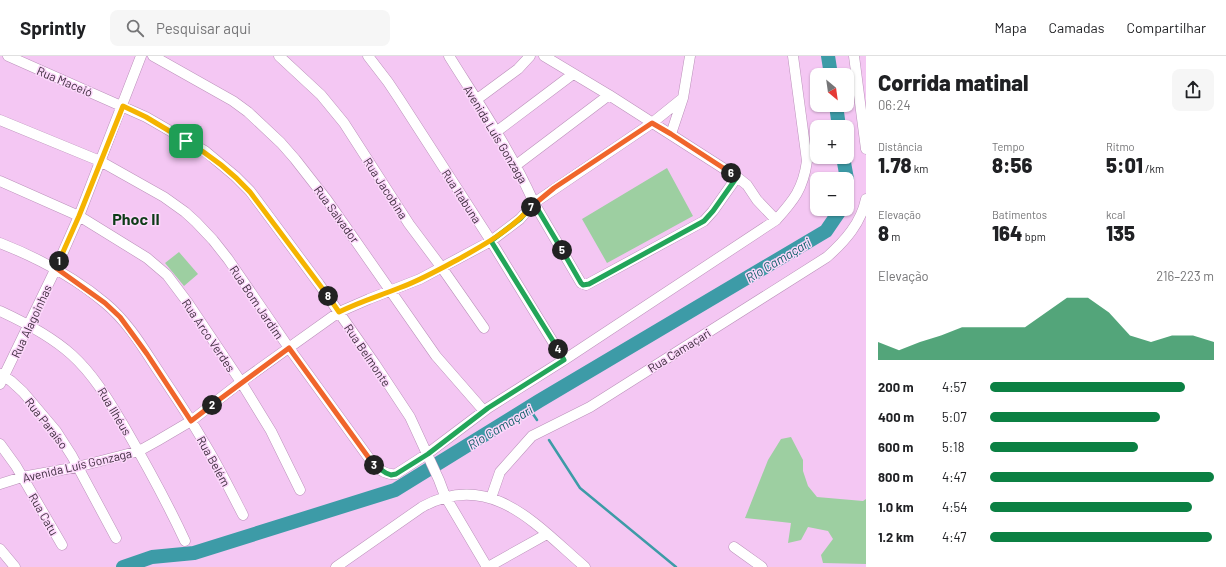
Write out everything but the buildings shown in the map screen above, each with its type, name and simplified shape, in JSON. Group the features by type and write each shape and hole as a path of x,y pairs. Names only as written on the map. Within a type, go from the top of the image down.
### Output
{"street":[{"name":"Rua Maceió","path":"8,56 123,106"},
{"name":"Rua Alagoinhas","path":"2,378 29,325 79,216 123,106 141,56"},
{"name":"Rua Salvador","path":"153,56 233,101 266,128 295,159 310,177 436,356 484,411"},
{"name":"Rua Jacobina","path":"279,56 321,95 344,123 409,224 484,328"},
{"name":"Rua Itabuna","path":"368,56 400,100 491,241 564,360"},
{"name":"Avenida Luís Gonzaga","path":"0,484 22,477 77,467 139,451 191,421 339,312 409,284 442,268 491,241 520,219 534,203 496,132 449,56"},
{"path":"476,100 518,69 530,56"},
{"path":"544,56 609,95 737,177 746,184 757,200 776,220"},
{"name":"Rua Bom Jardim","path":"0,120 100,161 164,197 185,212 213,240 228,259 289,348 374,465 380,470 391,475 429,458 484,411 776,220 794,200 798,193 805,174 807,161 793,56"},
{"path":"854,56 866,149"},
{"path":"671,134 682,98 688,57"},
{"path":"496,132 573,74"},
{"path":"515,166 609,95"},
{"path":"682,98 652,123 534,203 581,283 586,285 704,221 713,211 737,177"},
{"name":"Rua Belmonte","path":"123,106 146,117 205,151 235,176 250,192 339,312 410,417 445,496 487,567"},
{"name":"Rua Arco Verdes","path":"0,181 79,216 147,258 160,268 188,303 242,382 271,431 300,490"},
{"name":"Rua Camaçari","path":"491,498 500,472 532,436 590,407 827,257 852,231 866,199"},
{"name":"Rua Belém","path":"0,243 28,254 56,268 105,303 120,317 147,354 191,421 219,468 243,516"},
{"name":"Rua Ilhéus","path":"0,311 41,332 67,351 86,368 139,451 164,496 186,541"},
{"name":"Rua Paraíso","path":"2,378 23,392 46,417 65,445 116,538"},
{"name":"Rua Catu","path":"0,444 16,466 62,545"},
{"path":"336,567 422,507 445,496 477,496 503,502 530,519 585,567"},
{"path":"487,567 547,534"},
{"path":"734,547 762,567"},
{"path":"0,550 15,567"}],"green space":[{"path":"667,168 693,216 607,263 582,219"},
{"path":"179,252 198,274 184,286 165,263"},
{"path":"791,437 803,460 803,471 808,486 817,497 863,501 866,499 866,564 823,563 821,555 833,539 828,531 808,527 801,540 788,543 791,523 745,518 768,460 781,439"}],"waterway":[{"name":"Rio Camaçari","path":"828,56 830,68"},
{"name":"Rio Camaçari","path":"837,112 838,120"},
{"name":"Rio Camaçari","path":"844,164 846,172"},
{"name":"Rio Camaçari","path":"123,567 152,557 194,553 395,490 539,401 826,231 836,216"},
{"path":"529,408 537,420"},
{"path":"549,440 580,488 676,567"}],"district":[{"name":"Phoc II","path":"136,218"}],"route":[{"path":"186,141 168,129 123,106 79,216 56,268 105,303 120,317 147,354 191,421 289,348 374,465 380,470 391,475 396,474 428,454 488,408 564,360 491,241 520,219 534,203 581,283 586,285 704,221 708,218 737,177 652,123 554,188 534,203 520,219 491,241 420,279 339,312 320,284 250,192 219,162 205,151 186,141"}]}
